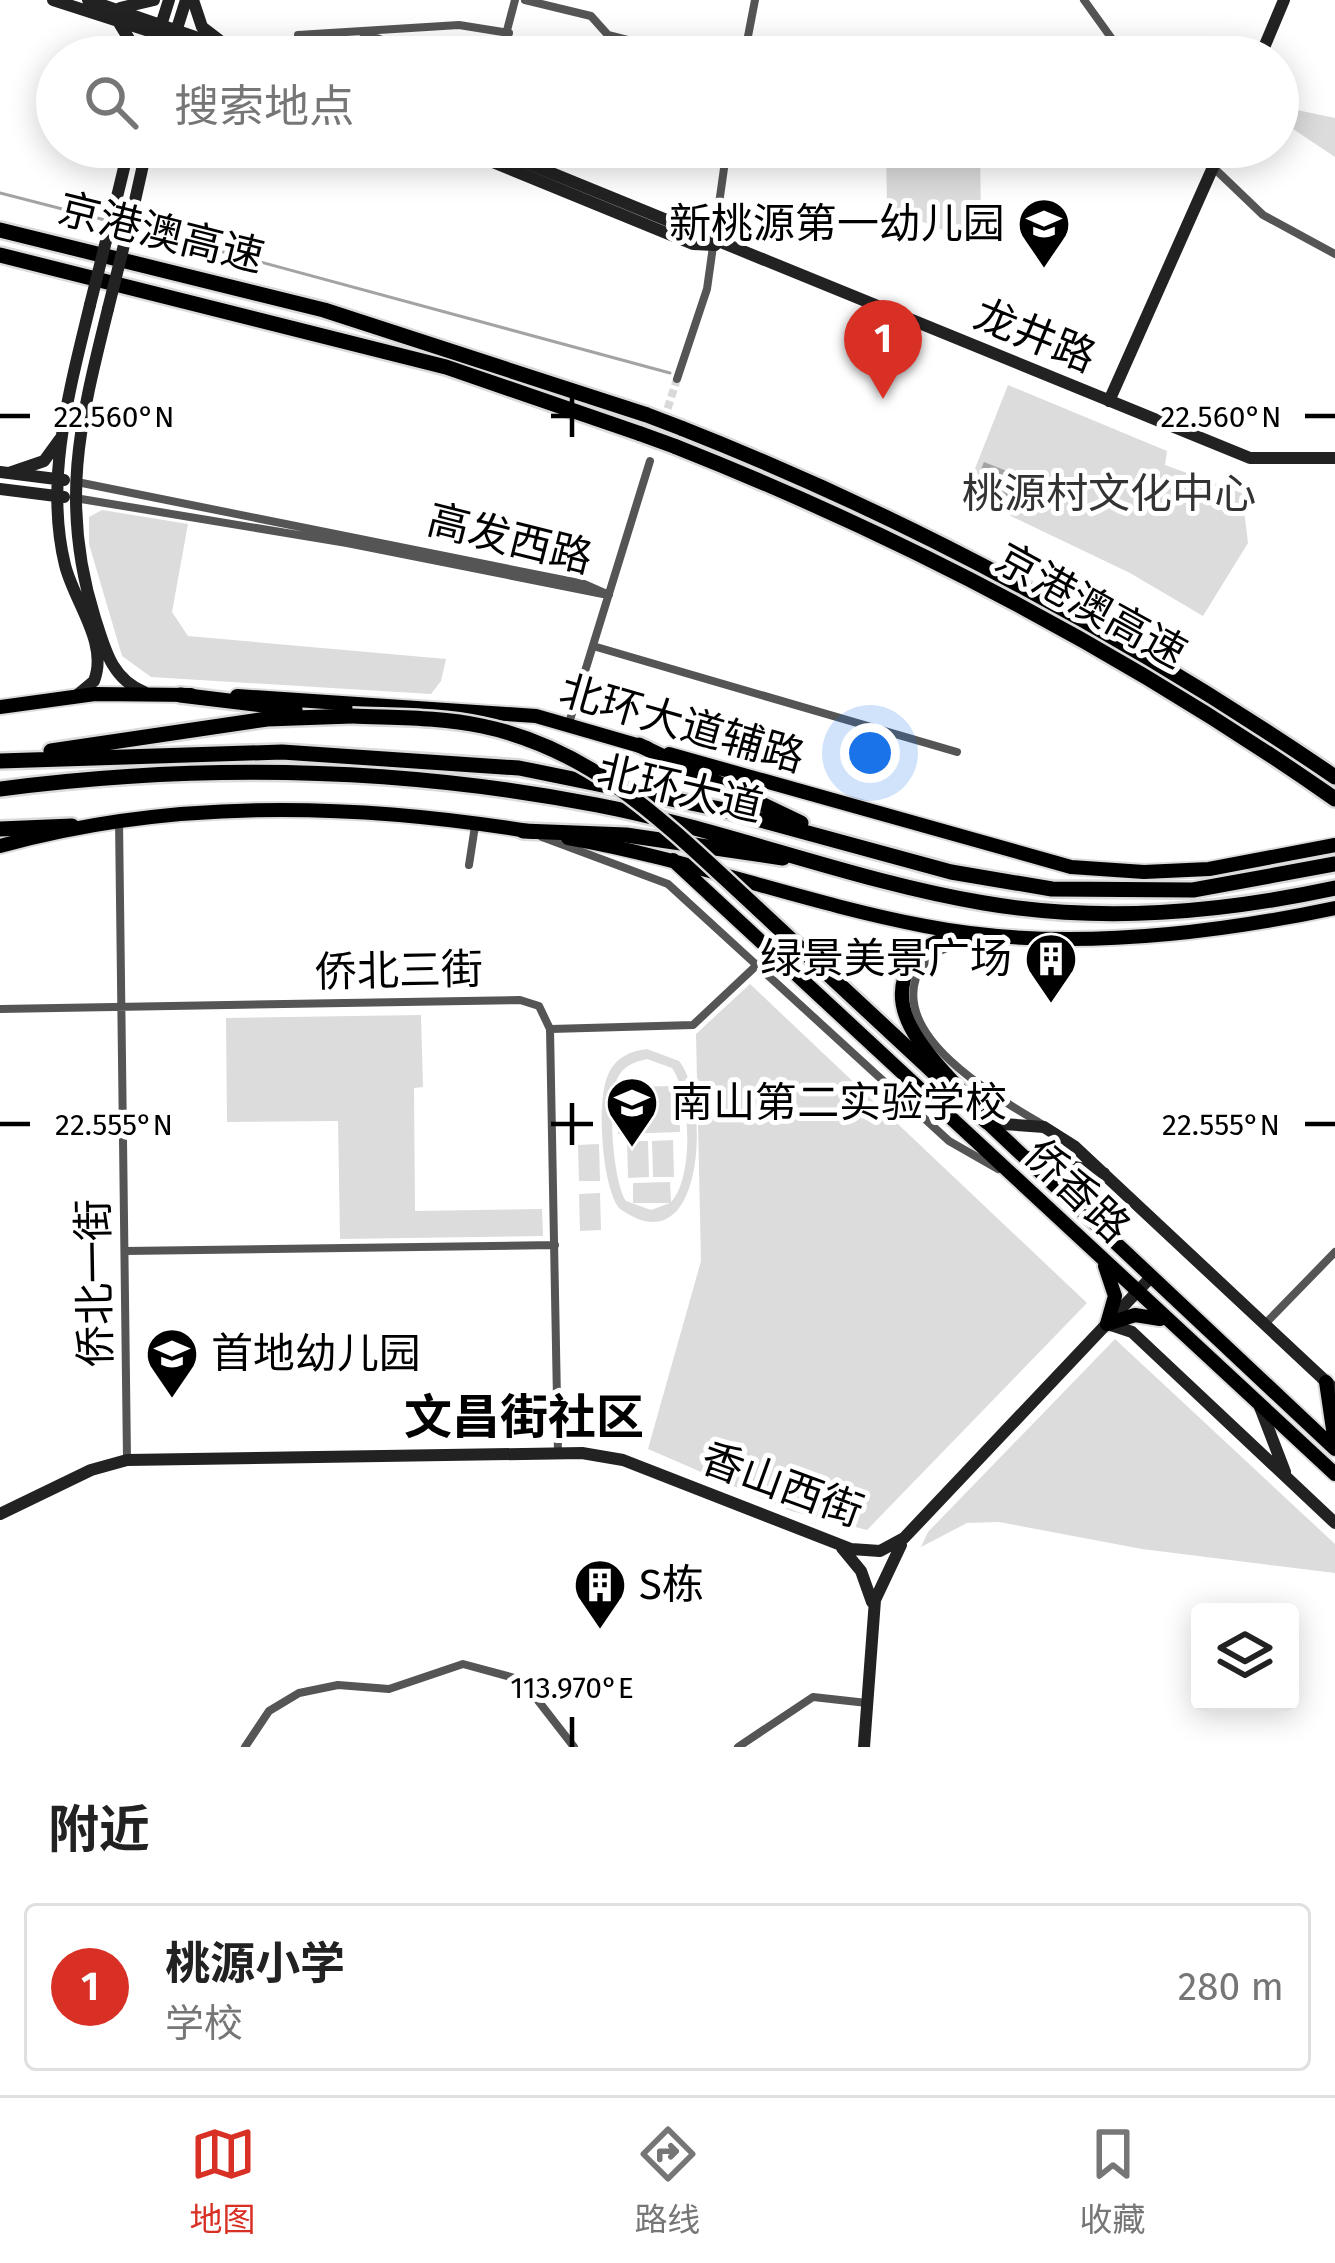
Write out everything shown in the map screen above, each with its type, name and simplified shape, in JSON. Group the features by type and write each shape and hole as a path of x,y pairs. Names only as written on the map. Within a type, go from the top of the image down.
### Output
{"highway":[{"name":"京港澳高速","path":"0,230 324,310 681,428 811,483 999,574 1142,654 1335,778"},
{"name":"京港澳高速","path":"0,255 424,361 674,446 793,495 994,592 1154,681 1332,797"},
{"path":"180,695 352,716 479,725 578,758 632,793 987,1122"},
{"path":"0,761 267,718 352,716"},
{"path":"639,745 830,837"},
{"name":"北环大道","path":"0,761 223,752 409,757 600,781 951,872 1052,890 1193,890 1335,864"},
{"name":"北环大道","path":"0,789 223,772 412,779 595,804 980,902 1082,914 1208,910 1335,887"},
{"path":"0,829 72,826"},
{"path":"524,831 626,835 833,865"},
{"path":"1261,879 1335,849"}],"main road":[{"name":"北环大道辅路","path":"0,706 144,692 446,706 569,723 1071,867 1144,872 1209,868 1335,849"},
{"path":"0,846 119,818 309,812 524,831 669,857 900,921 999,934 1156,935 1335,908"},
{"name":"侨香路","path":"669,857 1335,1474"},
{"name":"侨香路","path":"999,934 936,942 910,965 902,989 913,1034 958,1081 987,1122 1335,1446"},
{"path":"1099,1257 1115,1296 1107,1324"},
{"path":"1107,1324 1141,1315 1171,1324"},
{"path":"1205,1356 1220,1340"},
{"path":"1330,1386 1335,1446"}],"street":[{"path":"53,0 113,12 183,36"},
{"path":"88,0 113,12 131,36"},
{"path":"113,12 154,0"},
{"path":"157,36 169,0"},
{"path":"174,36 190,0"},
{"path":"190,0 211,36"},
{"path":"508,36 514,0"},
{"path":"525,0 591,16 612,36"},
{"path":"749,36 755,0"},
{"path":"1084,0 1110,36"},
{"path":"1269,36 1284,0"},
{"path":"298,35 459,25 509,33"},
{"path":"359,31 372,36"},
{"path":"75,696 94,681 98,663 66,568 58,479 90,305 124,168"},
{"path":"142,168 108,309 73,498 78,562 107,655 123,680 144,692"},
{"name":"龙井路","path":"507,168 693,244 716,245"},
{"name":"龙井路","path":"540,168 692,230 716,245 1250,458 1335,458"},
{"path":"677,379 716,245 725,168"},
{"path":"1109,401 1212,170 1277,225 1335,254"},
{"path":"4,472 44,461 65,426"},
{"path":"569,723 650,461"},
{"path":"4,472 74,481"},
{"name":"高发西路","path":"74,481 388,540 584,584 609,595"},
{"path":"0,489 73,498"},
{"name":"高发西路","path":"73,498 239,523 609,595"},
{"path":"593,646 957,752"},
{"name":"侨北一街","path":"119,818 127,1460"},
{"path":"469,865 475,826"},
{"path":"524,831 659,878 949,1141 1016,1178"},
{"path":"999,934 950,945 930,958 914,985 914,1011 929,1038 986,1092 1050,1129 1105,1174 1330,1386"},
{"path":"559,1453 550,1029 693,1024 758,964"},
{"name":"侨北三街","path":"0,1009 520,1000 538,1006 550,1029"},
{"path":"987,1122 1050,1129"},
{"path":"1028,1157 1105,1174"},
{"path":"125,1251 556,1245"},
{"path":"1264,1325 1335,1252"},
{"name":"香山西街","path":"0,1514 91,1470 127,1460 559,1453 623,1460 836,1544 874,1552 904,1538 1151,1276"},
{"path":"1107,1324 1126,1326 1335,1523"},
{"path":"1260,1406 1287,1480"},
{"path":"864,1747 873,1613 881,1579 904,1538"},
{"path":"836,1544 861,1571 873,1613"},
{"path":"245,1747 269,1711 299,1693 338,1685 389,1689 464,1664 522,1680 574,1747"},
{"path":"738,1747 813,1697 867,1702"}],"green space":[{"path":"1299,110 1335,118 1335,157 1299,133"},
{"path":"886,168 980,168 981,225 974,242 887,208"},
{"name":"桃源村文化中心","path":"1008,385 1167,451 1165,465 1242,493 1248,543 1203,616 1130,573 965,494"},
{"path":"102,510 188,524 172,612 188,636 446,659 441,681 431,694 151,677 122,656 89,544 89,517"},
{"path":"750,984 1087,1303 867,1530 791,1511 648,1449 701,1261 696,1034"},
{"path":"421,1015 423,1087 414,1088 415,1211 542,1209 543,1236 340,1239 338,1121 227,1122 226,1018"},
{"path":"641,1050 679,1061 689,1081 697,1141 684,1200 669,1217 648,1222 619,1208 613,1197 602,1123 604,1087 611,1069 624,1056","holes":["647,1059 672,1068 686,1116 684,1175 671,1202 670,1182 633,1183 633,1203 670,1203 651,1210 626,1201 621,1191 613,1141 614,1090 629,1065"]},
{"path":"679,1086 680,1132 618,1134 617,1087"},
{"path":"673,1140 674,1177 653,1177 652,1141"},
{"path":"627,1141 648,1141 649,1177 628,1178"},
{"path":"599,1144 600,1181 579,1181 578,1145"},
{"path":"600,1193 601,1230 580,1231 579,1194"},
{"path":"1115,1339 1335,1544 1335,1573 1142,1549 999,1522 967,1523 921,1547 928,1532"}],"shaded area":[{"path":"984,462 1044,486 1034,511 974,486"}],"waterway":[{"path":"0,193 109,221"},
{"path":"135,228 670,373"}],"tunnel":[{"path":"664,420 677,379"}],"place":[{"name":"新桃源第一幼儿园","path":"1044,270"},
{"name":"桃源小学","path":"883,399"},
{"name":"绿景美景广场","path":"1051,1005"},
{"name":"南山第二实验学校","path":"632,1149"},
{"name":"首地幼儿园","path":"172,1400"},
{"name":"S栋","path":"600,1631"}],"district":[{"name":"文昌街社区","path":"524,1418"}]}
